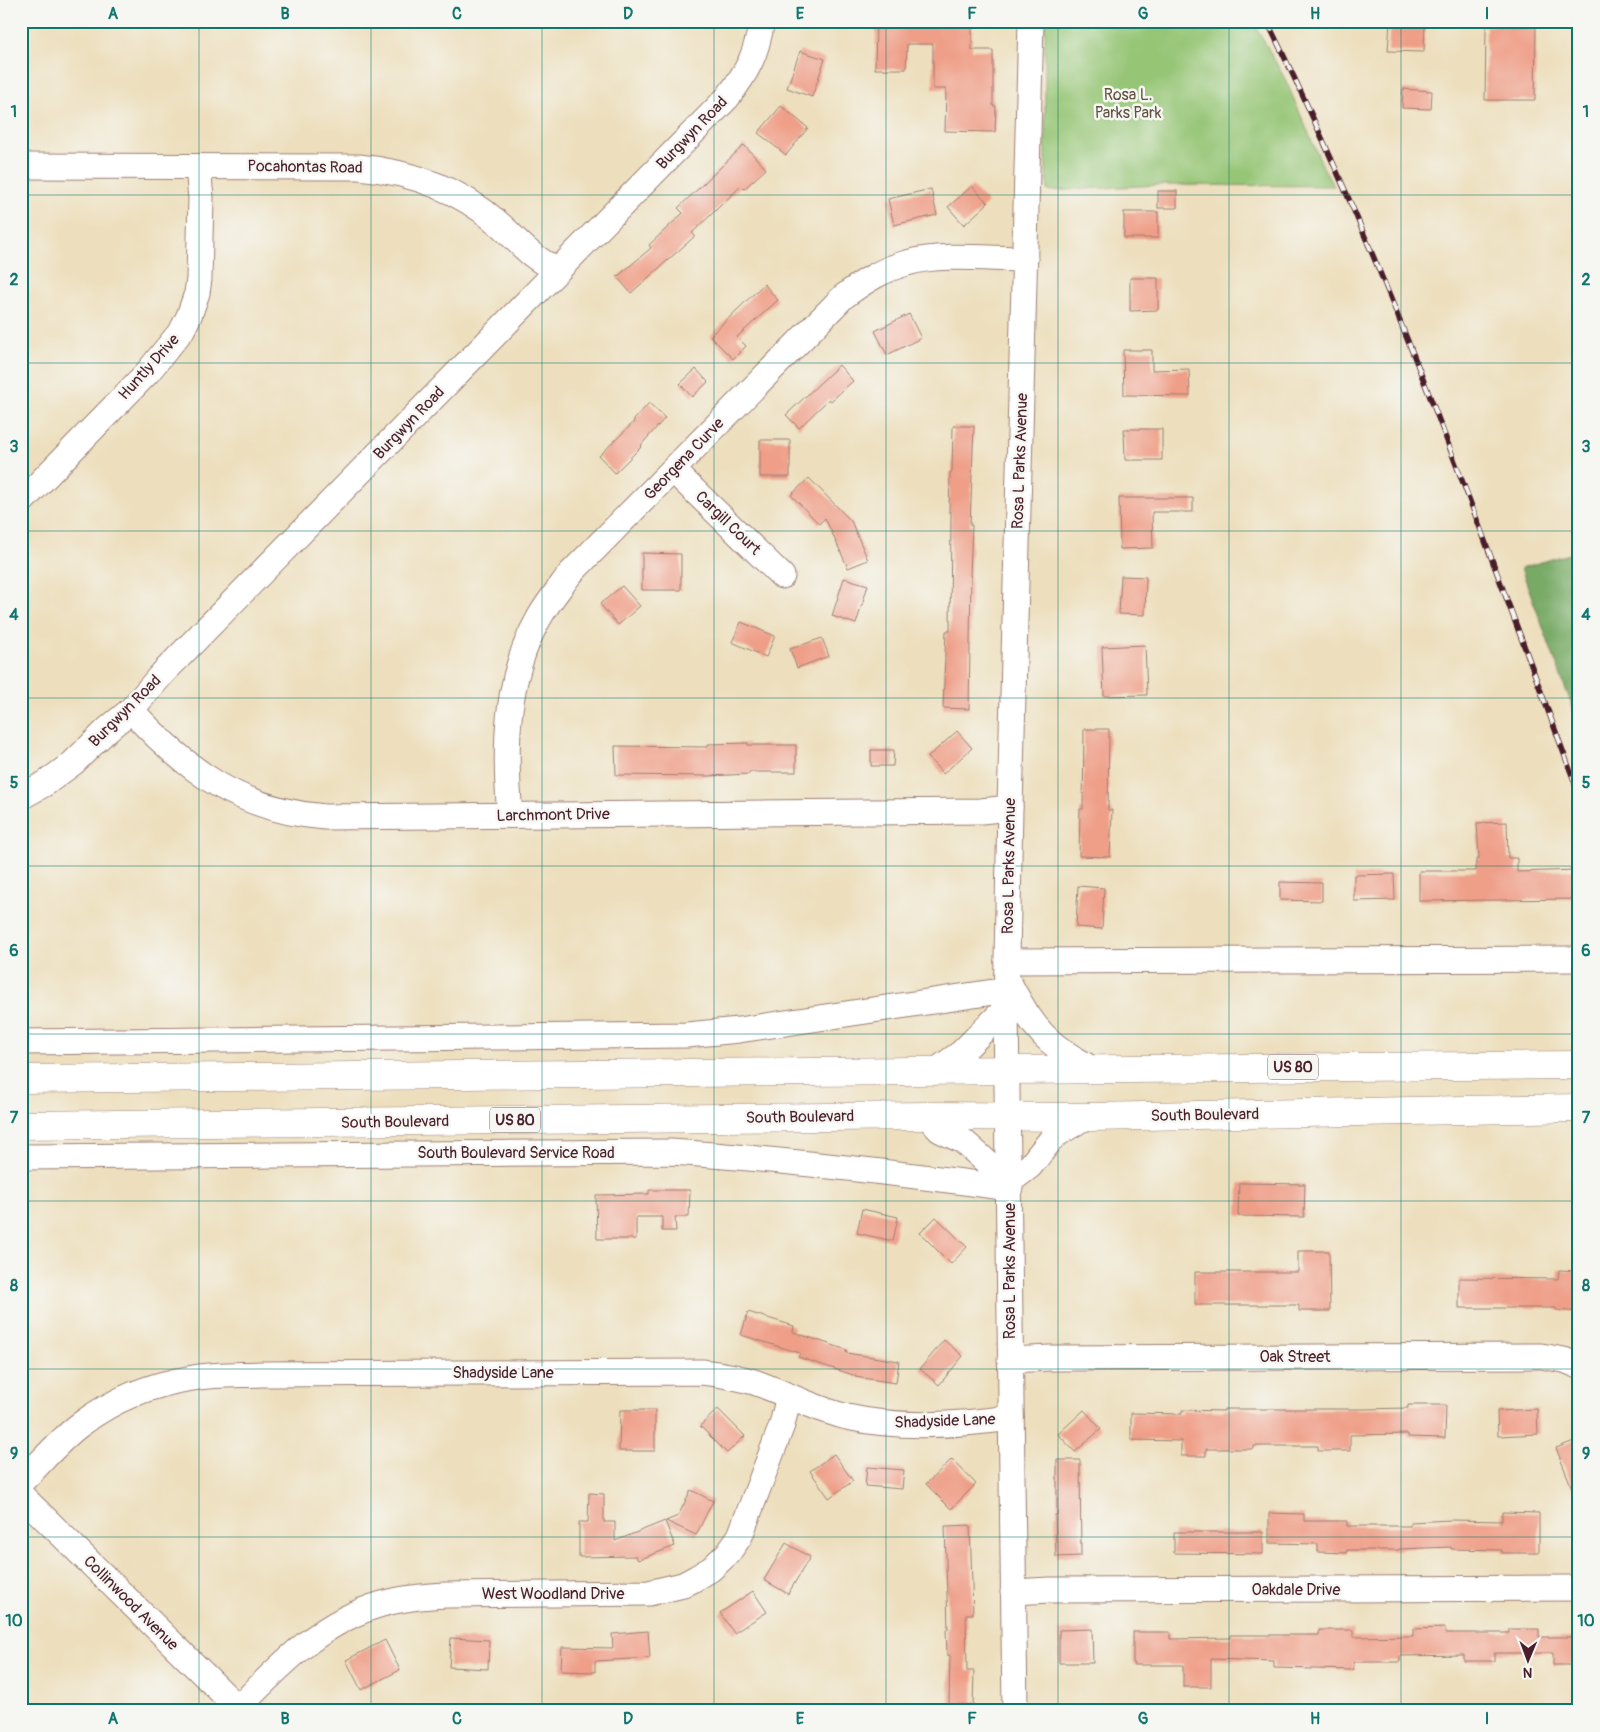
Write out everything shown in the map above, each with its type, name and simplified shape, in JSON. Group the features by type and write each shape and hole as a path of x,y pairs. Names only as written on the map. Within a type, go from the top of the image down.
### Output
{"highway":[{"name":"US 80","path":"21,1079 1579,1065"},
{"name":"South Boulevard","path":"21,1126 927,1116 1085,1117 1579,1108"}],"street":[{"name":"Burgwyn Road","path":"21,797 46,783 74,763 108,729 131,710 162,674 728,98 744,76 754,56 762,21"},
{"name":"Rosa L Parks Avenue","path":"1015,1711 1010,1418 1007,984 1031,21"},
{"name":"Pocahontas Road","path":"21,166 359,166 405,174 442,187 471,202 498,223 530,253 558,271"},
{"name":"Huntly Drive","path":"21,502 147,372 182,330 191,308 199,279 200,198 198,166"},
{"name":"Georgena Curve","path":"510,815 508,786 510,706 518,670 529,636 548,603 570,574 843,297 866,280 907,263 921,260 941,258 1025,259"},
{"name":"Cargill Court","path":"673,470 782,576"},
{"name":"Larchmont Drive","path":"131,710 151,732 196,771 235,794 272,809 308,816 981,811 1010,808"},
{"path":"21,1042 687,1035 740,1030 1007,984 1579,959"},
{"path":"1007,984 1038,1029 1056,1046 1090,1068"},
{"path":"937,1070 961,1052 1007,984"},
{"path":"927,1116 940,1130 963,1141 1009,1185 1030,1166 1054,1136 1085,1117"},
{"name":"South Boulevard Service Road","path":"21,1157 670,1152 752,1158 1009,1185"},
{"name":"Oak Street","path":"1010,1360 1050,1358 1541,1356 1564,1360 1579,1366"},
{"name":"Shadyside Lane","path":"21,1482 69,1434 97,1413 126,1397 144,1390 169,1382 196,1377 262,1374 702,1372 722,1374 753,1382 846,1417 883,1423 911,1425 977,1423 1010,1418"},
{"name":"West Woodland Drive","path":"238,1710 289,1657 312,1638 346,1618 382,1604 414,1597 447,1595 649,1593 683,1585 696,1578 711,1569 728,1552 740,1536 782,1425 789,1396"},
{"name":"Collinwood Avenue","path":"21,1495 238,1710"},
{"name":"Oakdale Drive","path":"1013,1592 1050,1590 1579,1588"}],"green space":[{"name":"Rosa L. Parks Park","path":"1045,21 1253,21 1286,81 1324,169 1334,186 1159,185 1048,191 1045,157"},
{"path":"1579,551 1579,725 1521,568"}],"building":[{"path":"876,21 972,21 972,50 993,50 993,106 996,106 995,132 945,131 946,89 933,89 933,44 907,44 906,69 875,69"},
{"path":"1390,21 1425,21 1424,52 1388,51"},
{"path":"1486,26 1536,26 1535,100 1485,100"},
{"path":"800,51 825,59 812,97 787,88"},
{"path":"1403,89 1432,91 1431,109 1402,108"},
{"path":"781,106 808,128 786,155 758,133"},
{"path":"744,145 766,169 744,189 741,186 692,233 695,236 631,293 617,277 651,248 649,245 683,213 678,208"},
{"path":"972,186 988,203 964,225 948,207"},
{"path":"931,189 937,215 894,225 888,199"},
{"path":"1158,191 1177,191 1177,208 1158,208"},
{"path":"1124,212 1158,212 1158,238 1124,238"},
{"path":"1130,278 1158,278 1158,310 1130,311"},
{"path":"764,284 778,300 737,337 746,346 733,359 710,336"},
{"path":"909,314 921,338 887,355 875,331"},
{"path":"1123,350 1152,350 1152,370 1189,369 1190,396 1124,395"},
{"path":"839,365 853,381 831,401 829,399 799,428 786,415"},
{"path":"696,369 708,382 692,397 680,384"},
{"path":"649,403 665,418 642,446 615,473 599,456 634,422"},
{"path":"953,426 974,426 970,525 972,525 969,709 943,708 946,631 950,631 951,512 949,512"},
{"path":"1124,429 1162,429 1162,460 1125,460"},
{"path":"760,440 790,440 790,477 760,477"},
{"path":"809,478 851,521 868,560 848,568 825,518 819,524 791,495"},
{"path":"1119,498 1193,498 1193,512 1152,512 1153,548 1120,549"},
{"path":"642,553 681,554 681,590 642,590"},
{"path":"1121,576 1146,577 1145,615 1119,614"},
{"path":"844,578 868,585 856,624 832,616"},
{"path":"622,586 640,606 618,625 600,604"},
{"path":"741,622 775,636 766,657 732,642"},
{"path":"822,638 829,656 797,668 790,649"},
{"path":"1145,645 1147,695 1104,696 1102,647"},
{"path":"1084,729 1109,729 1108,810 1112,810 1110,857 1079,856 1080,809 1083,809"},
{"path":"957,731 972,748 943,774 928,757"},
{"path":"748,743 748,745 796,745 796,772 749,772 749,774 709,776 616,775 615,746 708,747 708,744"},
{"path":"871,750 894,750 893,766 871,766"},
{"path":"1507,822 1508,858 1517,858 1517,872 1576,870 1577,899 1419,901 1419,871 1476,871 1476,859 1479,859 1477,823"},
{"path":"1394,874 1395,900 1354,901 1354,875"},
{"path":"1280,882 1322,883 1322,901 1280,900"},
{"path":"1078,886 1104,888 1102,929 1076,927"},
{"path":"1239,1183 1305,1184 1304,1217 1238,1216"},
{"path":"649,1190 690,1190 689,1217 675,1217 676,1231 662,1231 662,1217 636,1217 636,1239 597,1239 596,1195 649,1194"},
{"path":"862,1209 898,1217 893,1241 857,1233"},
{"path":"936,1217 967,1247 951,1264 920,1233"},
{"path":"1298,1251 1329,1251 1330,1311 1299,1311 1299,1305 1195,1305 1195,1272 1298,1272"},
{"path":"1559,1270 1579,1271 1579,1312 1556,1310 1556,1308 1459,1308 1459,1278 1558,1279"},
{"path":"748,1312 794,1326 793,1332 847,1350 846,1353 899,1361 896,1383 855,1377 798,1357 800,1353 741,1335"},
{"path":"944,1340 963,1356 939,1385 920,1369"},
{"path":"1408,1405 1446,1405 1445,1438 1408,1437 1408,1434 1350,1435 1350,1451 1318,1451 1318,1446 1254,1446 1254,1449 1206,1449 1206,1456 1181,1456 1181,1441 1131,1440 1131,1413 1182,1414 1182,1410 1224,1411 1224,1409 1408,1408"},
{"path":"718,1409 745,1436 727,1453 700,1426"},
{"path":"1537,1409 1538,1434 1498,1436 1497,1411"},
{"path":"620,1410 655,1410 655,1451 619,1451"},
{"path":"1084,1410 1101,1429 1075,1452 1058,1434"},
{"path":"1579,1439 1579,1503 1578,1503 1556,1448"},
{"path":"834,1454 853,1481 829,1498 810,1471"},
{"path":"952,1459 976,1484 951,1509 926,1484"},
{"path":"1057,1460 1080,1460 1081,1556 1056,1557"},
{"path":"867,1467 904,1470 902,1489 865,1486"},
{"path":"691,1490 713,1501 696,1535 666,1521 678,1516"},
{"path":"589,1493 604,1494 604,1522 615,1522 615,1541 665,1521 675,1546 638,1560 636,1556 579,1557 579,1522 588,1522"},
{"path":"1502,1512 1539,1513 1539,1553 1502,1553 1502,1550 1451,1549 1451,1547 1347,1550 1347,1553 1318,1552 1318,1544 1269,1543 1269,1513 1304,1514 1304,1521 1347,1521 1347,1526 1410,1526 1410,1522 1451,1520 1502,1521"},
{"path":"970,1525 973,1614 966,1614 967,1671 974,1671 973,1705 949,1704 950,1655 947,1655 945,1526"},
{"path":"1174,1532 1263,1532 1263,1554 1174,1553"},
{"path":"786,1543 810,1557 788,1594 764,1580"},
{"path":"753,1591 767,1612 734,1633 720,1613"},
{"path":"1445,1628 1445,1633 1509,1633 1509,1629 1539,1629 1539,1637 1579,1637 1579,1665 1553,1665 1553,1653 1494,1653 1494,1661 1464,1661 1464,1655 1400,1656 1400,1662 1353,1662 1354,1670 1274,1668 1274,1661 1211,1659 1211,1687 1183,1687 1183,1665 1133,1665 1133,1632 1170,1632 1170,1639 1231,1638 1231,1635 1319,1635 1319,1630 1353,1630 1353,1637 1413,1636 1413,1629"},
{"path":"1092,1629 1093,1663 1059,1663 1059,1630"},
{"path":"648,1631 650,1658 595,1661 595,1672 561,1671 562,1647 613,1648 612,1634"},
{"path":"451,1638 489,1640 488,1669 449,1667"},
{"path":"385,1640 400,1670 361,1690 346,1660"}],"railway":[{"path":"1267,21 1312,115 1394,307 1470,501 1579,794"}]}
